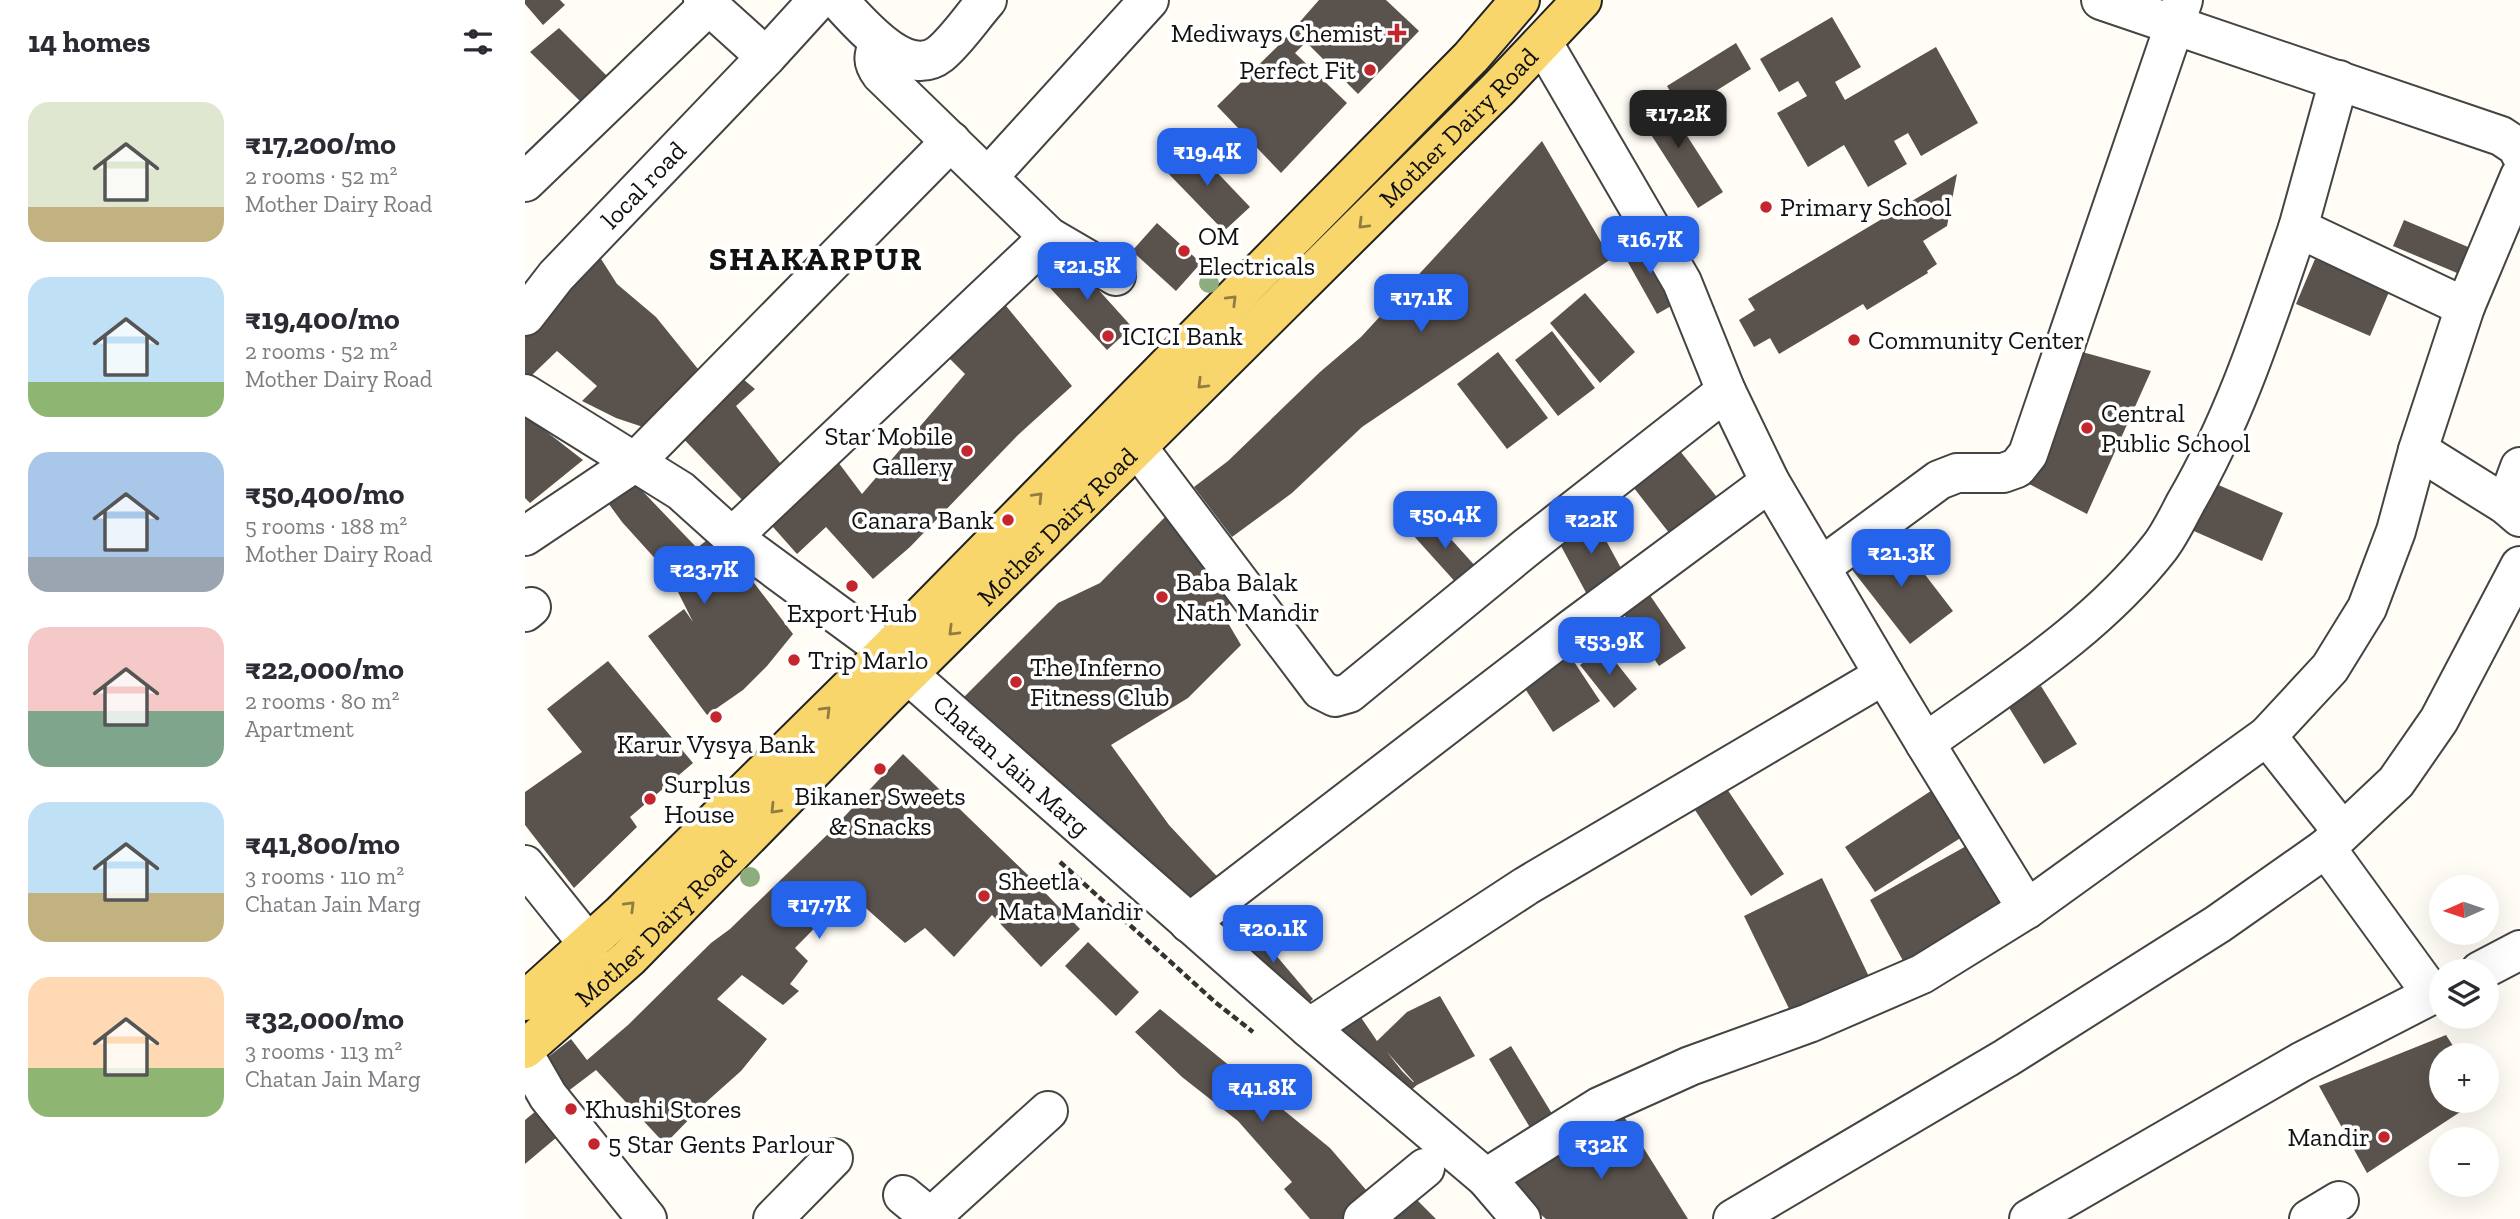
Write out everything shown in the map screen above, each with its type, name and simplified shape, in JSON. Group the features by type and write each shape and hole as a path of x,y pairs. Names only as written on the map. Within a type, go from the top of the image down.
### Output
{"main road":[{"name":"Mother Dairy Road","path":"525,1001 1138,448 1543,43 1582,0"},
{"name":"Mother Dairy Road","path":"525,1049 629,958 898,663 1451,77 1505,5"}],"street":[{"name":"local road","path":"525,316 556,276 818,0"},
{"path":"838,0 879,42 910,61 927,62 940,54 986,0"},
{"path":"988,177 1149,0"},
{"path":"2101,0 2179,12 2339,80 2501,136 2519,148 2520,153"},
{"path":"525,182 706,2 766,57"},
{"path":"1821,567 1939,480 1957,473 2003,473 2017,468 2028,454 2179,12"},
{"path":"879,42 873,56 874,65 881,74 1049,237 1116,276"},
{"path":"1543,43 1682,282 1726,391 1770,482 2027,909"},
{"path":"1925,743 2029,668 2102,610 2161,546 2211,459 2256,352 2298,228 2339,80"},
{"path":"525,536 634,463 950,141"},
{"path":"1486,1178 1599,1107 1691,1066 1809,1023 1922,974 2027,909 2267,736 2330,668 2367,608 2396,531 2418,450 2465,307 2520,176"},
{"path":"2298,228 2465,307"},
{"path":"732,537 1049,237"},
{"path":"1138,448 1321,690 1335,697 1349,694 1527,547 1726,391"},
{"name":"Chatan Jain Marg","path":"525,394 681,491 732,537 898,663 1308,1028 1486,1178 1521,1219"},
{"path":"2418,450 2513,511 2520,467"},
{"path":"1189,923 1573,628 1770,482"},
{"path":"1733,1219 2006,1058 2217,924 2334,840 2396,782 2439,720 2520,566"},
{"path":"1308,1028 1526,886 1884,675"},
{"path":"2267,736 2429,980"},
{"path":"525,866 589,945"},
{"path":"2499,961 2520,950"},
{"path":"2029,1219 2301,1062 2429,996"},
{"path":"525,1056 548,1096 647,1219"},
{"path":"922,1210 1048,1111"},
{"path":"773,1219 833,1158"},
{"path":"1363,1219 1425,1168"}],"building":[{"path":"525,0 560,0 565,5 543,25 525,4"},
{"path":"1319,0 1386,0 1419,31 1358,94 1306,42 1295,53 1347,103 1281,173 1217,106 1283,41"},
{"path":"1832,17 1861,67 1835,82 1845,100 1936,47 1978,123 1921,156 1908,133 1894,141 1907,164 1868,187 1844,145 1808,167 1777,113 1807,96 1798,81 1779,92 1760,59"},
{"path":"559,28 612,81 582,103 530,52"},
{"path":"1736,43 1751,69 1682,112 1667,86"},
{"path":"1659,92 1723,192 1698,208 1634,108"},
{"path":"1542,141 1611,259 1362,427 1292,493 1232,537 1194,487 1228,461 1320,372 1361,337"},
{"path":"1190,144 1250,207 1224,231 1164,169"},
{"path":"1957,174 1947,226 1923,241 1937,264 1927,271 1928,273 1867,310 1863,304 1779,354 1770,338 1754,347 1739,320 1755,310 1748,299"},
{"path":"2404,220 2480,252 2469,278 2393,246"},
{"path":"1157,223 1201,263 1176,291 1132,251"},
{"path":"1643,237 1680,301 1657,314 1621,250"},
{"path":"596,251 617,284 656,317 702,374 649,429 616,418 582,401 597,386 557,351 531,376 525,373 525,333"},
{"path":"1067,255 1132,327 1107,350 1041,278"},
{"path":"2315,259 2389,292 2370,336 2296,304"},
{"path":"1585,293 1635,352 1600,383 1550,323"},
{"path":"1002,301 1072,386 1018,435 910,547 873,579 826,527 797,554 765,518 832,454 862,494 965,374 940,349"},
{"path":"1552,331 1595,388 1558,416 1515,360"},
{"name":"Central Public School","path":"2075,350 2151,371 2087,514 2029,484"},
{"path":"1498,352 1548,418 1507,449 1457,384"},
{"path":"737,374 755,389 736,406 787,472 747,505 675,430"},
{"path":"525,415 583,460 530,503 525,498"},
{"path":"1676,446 1724,506 1677,543 1630,483"},
{"path":"628,476 697,548 716,533 793,634 743,690 707,715 648,636 684,609 693,622 669,574 622,522 603,496"},
{"path":"2207,480 2283,513 2262,561 2187,528"},
{"path":"1590,511 1628,581 1591,602 1553,531"},
{"path":"1166,516 1242,593 1221,611 1241,645 1188,698 1111,745 1169,825 1225,885 1191,912 957,704 1058,603 1100,583"},
{"path":"1431,517 1477,568 1458,585 1412,534"},
{"path":"1893,533 1953,611 1910,644 1850,567"},
{"path":"1645,588 1686,648 1659,666 1618,606"},
{"path":"1563,645 1600,701 1553,732 1517,676"},
{"path":"1603,646 1637,689 1614,708 1580,665"},
{"path":"608,661 693,763 630,817 637,827 574,888 525,825 525,792 582,752 547,709"},
{"path":"2041,686 2077,744 2044,764 2008,706"},
{"path":"903,754 1080,929 1041,967 992,915 954,957 925,928 905,943 849,893 795,948 808,961 790,984 799,991 783,1005 742,975 717,999 767,1039 741,1071 665,1144 596,1070 563,1095 539,1064 571,1039 587,1060 628,1025 711,943 730,929 828,834"},
{"path":"1940,785 1970,832 1875,892 1845,847"},
{"path":"1727,789 1784,874 1751,896 1695,810"},
{"path":"1968,845 2006,915 1908,970 1870,900"},
{"path":"1822,878 1873,985 1796,1023 1744,916"},
{"path":"1246,920 1313,999 1300,1010 1233,931"},
{"path":"1088,942 1139,992 1116,1016 1065,966"},
{"path":"1440,996 1475,1056 1417,1085 1402,1098 1332,1031 1358,1013 1377,1041 1407,1012","holes":["1387,1052 1414,1082 1402,1071"]},
{"path":"1160,1009 1330,1148 1373,1198 1350,1219 1310,1219 1284,1189 1292,1182 1238,1121 1182,1077 1135,1032"},
{"name":"Mandir","path":"2446,1035 2451,1043 2429,1043 2429,1113 2459,1113 2437,1127 2429,1127 2429,1132 2367,1173 2319,1086"},
{"path":"1511,1046 1557,1122 1535,1136 1489,1059"},
{"path":"542,1106 563,1132 525,1164 525,1120"},
{"path":"1623,1115 1688,1219 1546,1219 1509,1187"},
{"path":"1414,1197 1436,1219 1385,1219"}],"place":[{"name":"Mediways Chemist","path":"1397,33"},
{"name":"Perfect Fit","path":"1370,70"},
{"name":"Primary School","path":"1766,207"},
{"name":"OM Electricals","path":"1184,251"},
{"name":"ICICI Bank","path":"1108,336"},
{"name":"Community Center","path":"1854,340"},
{"name":"Central Public School","path":"2087,428"},
{"name":"Star Mobile Gallery","path":"967,451"},
{"name":"Canara Bank","path":"1008,520"},
{"name":"Export Hub","path":"852,586"},
{"name":"Baba Balak Nath Mandir","path":"1162,597"},
{"name":"Trip Marlo","path":"794,660"},
{"name":"The Inferno Fitness Club","path":"1016,682"},
{"name":"Karur Vysya Bank","path":"716,717"},
{"name":"Bikaner Sweets & Snacks","path":"880,769"},
{"name":"Surplus House","path":"650,799"},
{"name":"Sheetla Mata Mandir","path":"984,896"},
{"name":"Khushi Stores","path":"571,1109"},
{"name":"Mandir","path":"2384,1137"},
{"name":"5 Star Gents Parlour","path":"594,1144"}],"district":[{"name":"SHAKARPUR","path":"816,258"}]}
